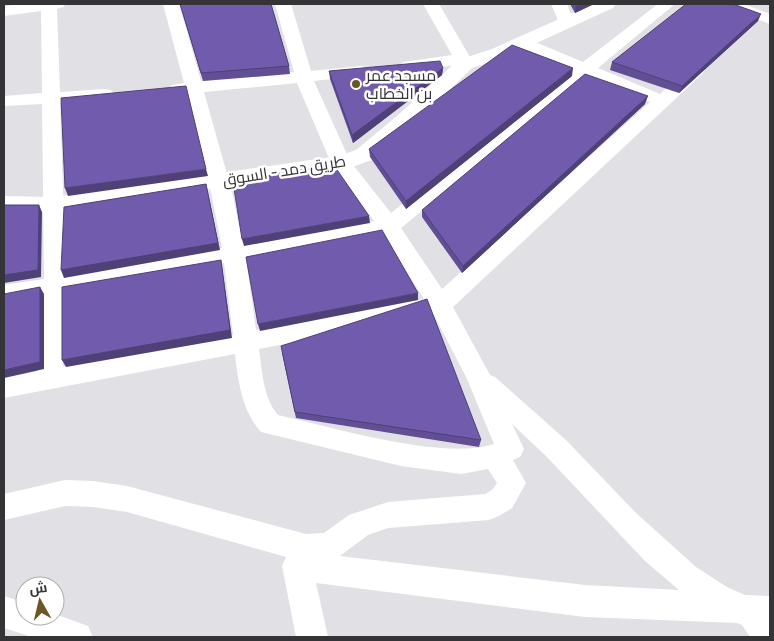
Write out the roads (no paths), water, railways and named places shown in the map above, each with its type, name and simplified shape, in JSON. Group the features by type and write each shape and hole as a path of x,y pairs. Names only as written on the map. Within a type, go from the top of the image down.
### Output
{"main road":[{"name":"طريق دمد - السوق","path":"4,204 54,204 341,163 364,155 404,121 463,61 499,53 522,43 562,13 607,4"}],"street":[{"path":"4,11 53,4 52,98 55,286 50,378"},
{"path":"171,4 218,181 234,254 256,403 262,418 270,424 401,454 440,460 461,462 495,456 510,449 479,378 440,305 389,226 341,163 304,78 283,4"},
{"path":"165,90 304,78 463,61 431,4"},
{"path":"4,294 389,226 667,4"},
{"path":"730,4 756,20"},
{"path":"522,43 662,101"},
{"path":"4,388 440,305 713,54"},
{"path":"4,101 118,94"},
{"path":"479,378 555,448 663,558 698,588 752,611 769,637"},
{"path":"301,557 328,547 359,525 388,515 489,507 502,499 512,483 495,456"},
{"path":"4,507 65,493 93,494 127,499 301,557 585,601 752,611"},
{"path":"301,557 312,637"},
{"path":"4,612 77,637"}],"place":[{"name":"مسجد عمر بن الخطاب","path":"356,84"}]}
